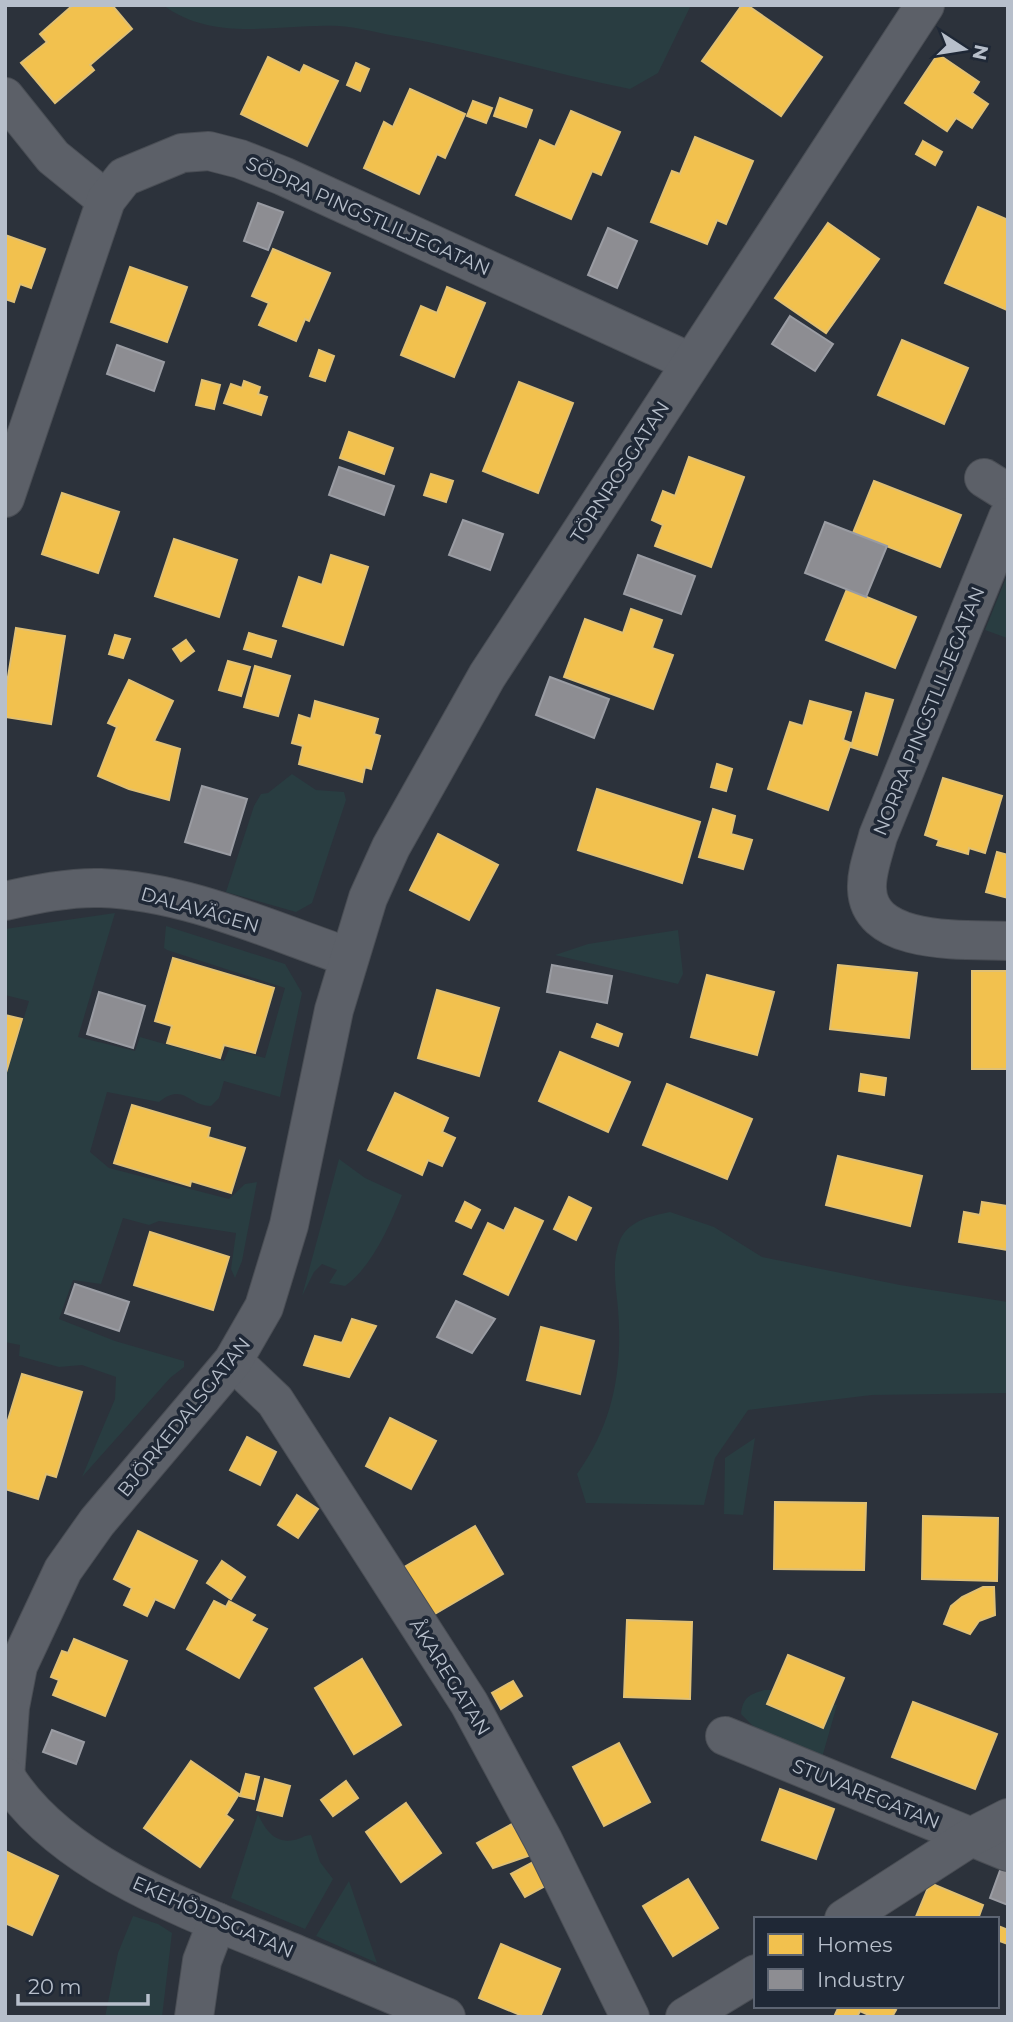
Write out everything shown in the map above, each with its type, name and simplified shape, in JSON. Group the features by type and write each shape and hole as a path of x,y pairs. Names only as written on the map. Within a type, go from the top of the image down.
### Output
{"street":[{"name":"TÖRNROSGATAN","path":"349,957 368,898 391,847 456,727 925,5"},
{"path":"5,97 52,157 106,200"},
{"name":"SÖDRA PINGSTLILJEGATAN","path":"5,498 106,200 124,177 182,153 209,151 240,159 400,228 691,362"},
{"name":"NORRA PINGSTLILJEGATAN","path":"1008,517 878,836 867,890 872,909 897,930 918,935 1008,941"},
{"name":"DALAVÄGEN","path":"5,901 50,891 100,888 154,893 349,957"},
{"name":"BJÖRKEDALSGATAN","path":"6,1777 10,1707 18,1666 63,1570 97,1522 233,1361 259,1318 280,1257 334,1010 349,957"},
{"name":"ÅKAREGATAN","path":"233,1361 275,1401 469,1703 543,1840 630,2017"},
{"name":"STUVAREGATAN","path":"725,1735 1008,1852"},
{"name":"EKEHÖJDSGATAN","path":"6,1777 18,1796 51,1828 96,1861 217,1922 446,2017"},
{"path":"847,1917 971,1837 1008,1818"},
{"path":"194,2017 202,1961 217,1922"},
{"path":"685,2017 754,1974"}],"green space":[{"path":"163,5 691,5 658,73 630,89 459,49 354,28 226,28 183,17"},
{"path":"1008,573 1008,636 1007,638 985,630"},
{"path":"292,774 316,790 344,792 346,800 312,903 296,912 226,892 254,806 261,794 268,793"},
{"path":"115,913 78,1037 135,1051 140,1037 224,1061 229,1049 265,1058 285,988 167,950 164,948 166,926 285,964 302,993 280,1097 224,1081 219,1098 211,1106 197,1103 180,1094 167,1096 159,1102 107,1092 90,1152 109,1168 229,1199 245,1184 257,1182 242,1261 235,1278 231,1269 236,1233 159,1221 149,1225 123,1218 101,1284 73,1280 59,1319 115,1341 184,1361 184,1367 170,1378 82,1477 115,1399 116,1377 82,1365 59,1367 19,1356 20,1345 5,1342 5,1079 29,1001 5,995 5,929"},
{"path":"678,930 683,974 678,984 555,955 588,944"},
{"path":"339,1159 365,1178 402,1195 379,1245 355,1278 345,1286 329,1283 337,1270 322,1264 314,1272 302,1296"},
{"path":"670,1212 714,1227 762,1257 900,1285 1008,1302 1008,1393 872,1395 748,1410 715,1458 704,1505 586,1503 577,1474 599,1436 613,1396 617,1375 617,1248 624,1233 635,1223"},
{"path":"755,1438 743,1515 724,1514 725,1458"},
{"path":"764,1690 772,1690 766,1705 823,1728 834,1704 837,1705 821,1761 767,1740 741,1714 748,1697"},
{"path":"258,1814 267,1830 281,1840 294,1840 311,1835 320,1862 333,1879 305,1929 231,1898"},
{"path":"349,1881 377,1963 316,1936"},
{"path":"133,1916 158,1924 172,1933 162,2017 105,2017 118,1953"}],"building: Homes":[{"path":"73,5 112,5 132,29 90,65 94,70 55,103 21,63 47,42 40,34"},
{"path":"742,5 747,5 822,57 781,116 702,61"},
{"path":"938,54 979,82 972,93 988,104 972,128 956,118 947,131 905,103"},
{"path":"268,57 300,73 304,65 338,81 307,146 241,114"},
{"path":"356,63 369,69 360,91 347,85"},
{"path":"410,89 465,114 445,158 437,154 419,194 364,168 384,122 393,127"},
{"path":"500,98 532,110 526,127 494,116"},
{"path":"473,101 492,108 486,123 467,116"},
{"path":"571,111 620,132 601,175 592,171 571,219 516,195 540,140 555,147"},
{"path":"695,137 753,161 726,224 717,220 707,244 651,222 672,171 680,174"},
{"path":"923,141 942,152 935,165 916,154"},
{"path":"978,207 1008,220 1007,310 945,283"},
{"path":"828,223 879,259 826,333 775,298"},
{"path":"5,235 45,249 31,288 20,284 14,302 5,299"},
{"path":"273,249 330,273 309,321 305,319 296,341 259,325 269,303 252,296"},
{"path":"130,267 187,287 167,342 111,322"},
{"path":"447,287 485,303 454,377 401,355 421,306 437,313"},
{"path":"902,340 968,368 944,424 878,395"},
{"path":"319,350 334,356 325,381 310,376"},
{"path":"202,380 220,385 214,409 196,405"},
{"path":"244,381 260,387 258,394 267,397 261,415 224,403 231,384 242,388"},
{"path":"519,382 573,403 538,493 483,471"},
{"path":"349,432 393,448 384,474 340,458"},
{"path":"689,457 744,477 711,567 655,546 663,525 652,520 663,491 675,496"},
{"path":"431,474 453,481 446,502 424,495"},
{"path":"874,481 961,515 940,567 853,533"},
{"path":"62,493 119,512 98,573 42,554"},
{"path":"174,539 237,560 219,617 155,596"},
{"path":"331,555 368,567 343,645 283,626 299,577 322,585"},
{"path":"847,589 916,617 895,668 826,640"},
{"path":"631,609 662,620 652,648 673,655 653,709 564,677 585,619 623,633"},
{"path":"16,628 65,636 51,724 5,717 5,695"},
{"path":"249,633 276,641 271,657 244,649"},
{"path":"115,635 130,639 123,658 109,654"},
{"path":"186,640 194,651 181,661 173,649"},
{"path":"228,661 250,667 241,696 219,690"},
{"path":"255,666 290,676 278,716 244,707"},
{"path":"129,680 173,701 154,741 180,749 169,800 129,789 98,776 117,727 108,723"},
{"path":"866,693 893,700 877,755 851,747"},
{"path":"315,701 378,719 374,734 380,736 371,769 365,767 362,782 299,764 303,746 292,743 299,715 311,719"},
{"path":"810,701 851,712 843,740 851,743 828,810 768,789 790,722 803,726"},
{"path":"717,764 732,769 726,791 711,787"},
{"path":"943,778 1002,796 985,853 969,848 968,854 937,845 939,840 925,835"},
{"path":"597,789 700,822 682,883 578,850"},
{"path":"713,809 735,816 731,834 752,840 743,869 699,857"},
{"path":"438,834 498,865 469,920 410,890"},
{"path":"997,852 1008,855 1008,898 986,892"},
{"path":"173,958 274,988 255,1053 224,1045 220,1058 167,1043 172,1026 155,1021"},
{"path":"838,965 917,973 909,1038 830,1029"},
{"path":"972,971 1008,971 1008,1069 972,1069"},
{"path":"707,975 774,992 757,1055 691,1037"},
{"path":"437,990 499,1008 479,1076 418,1058"},
{"path":"5,1015 22,1019 5,1076"},
{"path":"597,1024 622,1034 618,1046 592,1037"},
{"path":"560,1052 630,1082 608,1132 539,1101"},
{"path":"861,1074 886,1078 884,1095 859,1091"},
{"path":"667,1084 752,1119 727,1179 643,1145"},
{"path":"395,1093 448,1118 442,1132 455,1138 442,1166 428,1160 422,1175 368,1150"},
{"path":"132,1105 210,1128 208,1137 245,1148 231,1193 191,1181 190,1186 114,1163"},
{"path":"838,1156 922,1176 910,1226 826,1205"},
{"path":"569,1197 591,1208 576,1240 554,1229"},
{"path":"465,1202 480,1210 471,1228 456,1221"},
{"path":"982,1202 1008,1206 1008,1250 959,1242 964,1212 980,1215"},
{"path":"515,1208 543,1221 508,1295 464,1274 488,1223 504,1231"},
{"path":"150,1232 229,1257 213,1310 134,1285"},
{"path":"352,1319 376,1326 349,1377 304,1365 315,1336 342,1343"},
{"path":"541,1327 594,1341 580,1394 527,1380"},
{"path":"22,1374 82,1392 56,1477 46,1474 38,1499 5,1489 5,1430"},
{"path":"390,1418 436,1441 411,1489 366,1466"},
{"path":"247,1437 276,1452 260,1485 230,1470"},
{"path":"297,1495 318,1509 298,1538 278,1525"},
{"path":"775,1502 866,1503 864,1570 774,1569"},
{"path":"923,1516 998,1518 997,1581 922,1579"},
{"path":"475,1526 503,1574 428,1618 399,1570"},
{"path":"138,1531 197,1561 174,1608 155,1599 147,1616 124,1605 132,1588 114,1579"},
{"path":"222,1561 245,1577 231,1599 207,1583"},
{"path":"983,1587 994,1587 995,1615 979,1621 970,1634 944,1624 951,1606 962,1597"},
{"path":"214,1601 226,1607 229,1601 255,1615 251,1621 267,1629 239,1678 187,1649"},
{"path":"627,1620 692,1622 690,1699 624,1697"},
{"path":"74,1639 127,1661 105,1716 53,1695 59,1680 51,1677 62,1651 68,1653"},
{"path":"788,1655 844,1678 823,1728 767,1704"},
{"path":"362,1659 401,1725 354,1754 315,1688"},
{"path":"513,1681 522,1696 501,1709 492,1693"},
{"path":"913,1702 997,1734 975,1789 892,1757"},
{"path":"619,1743 650,1802 604,1826 573,1767"},
{"path":"191,1761 239,1794 226,1815 233,1820 200,1867 144,1828"},
{"path":"246,1774 259,1777 254,1799 240,1796"},
{"path":"265,1779 290,1786 282,1816 257,1810"},
{"path":"346,1781 358,1798 333,1816 321,1800"},
{"path":"780,1789 834,1809 816,1859 762,1840"},
{"path":"406,1803 441,1853 401,1882 366,1832"},
{"path":"512,1824 531,1855 493,1868 477,1843"},
{"path":"5,1851 58,1876 32,1935 5,1923"},
{"path":"533,1862 545,1886 525,1897 511,1874"},
{"path":"688,1879 718,1928 673,1956 643,1906"},
{"path":"930,1883 983,1905 979,1917 916,1917"},
{"path":"999,1926 1008,1930 1008,1944 999,1941"},
{"path":"501,1944 560,1969 540,2017 525,2017 479,1998"},
{"path":"838,2008 896,2010 892,2017 873,2017 860,2011 857,2017 834,2017"}],"building: Industry":[{"path":"258,203 283,212 268,250 244,241"},
{"path":"608,228 637,241 617,288 588,275"},
{"path":"790,316 833,344 815,371 772,344"},
{"path":"117,345 164,362 154,391 107,374"},
{"path":"339,467 394,486 384,515 329,495"},
{"path":"463,520 503,534 490,570 449,555"},
{"path":"825,522 887,546 866,597 805,573"},
{"path":"638,555 695,576 681,614 624,594"},
{"path":"550,677 609,699 594,738 536,715"},
{"path":"202,786 247,799 230,855 185,842"},
{"path":"552,965 612,976 607,1003 547,992"},
{"path":"99,992 145,1006 133,1048 87,1034"},
{"path":"75,1284 129,1302 119,1331 65,1313"},
{"path":"456,1301 495,1319 472,1353 437,1337"},
{"path":"52,1730 84,1742 76,1764 43,1752"},
{"path":"1002,1865 1008,1867 1008,1905 990,1898"}]}
